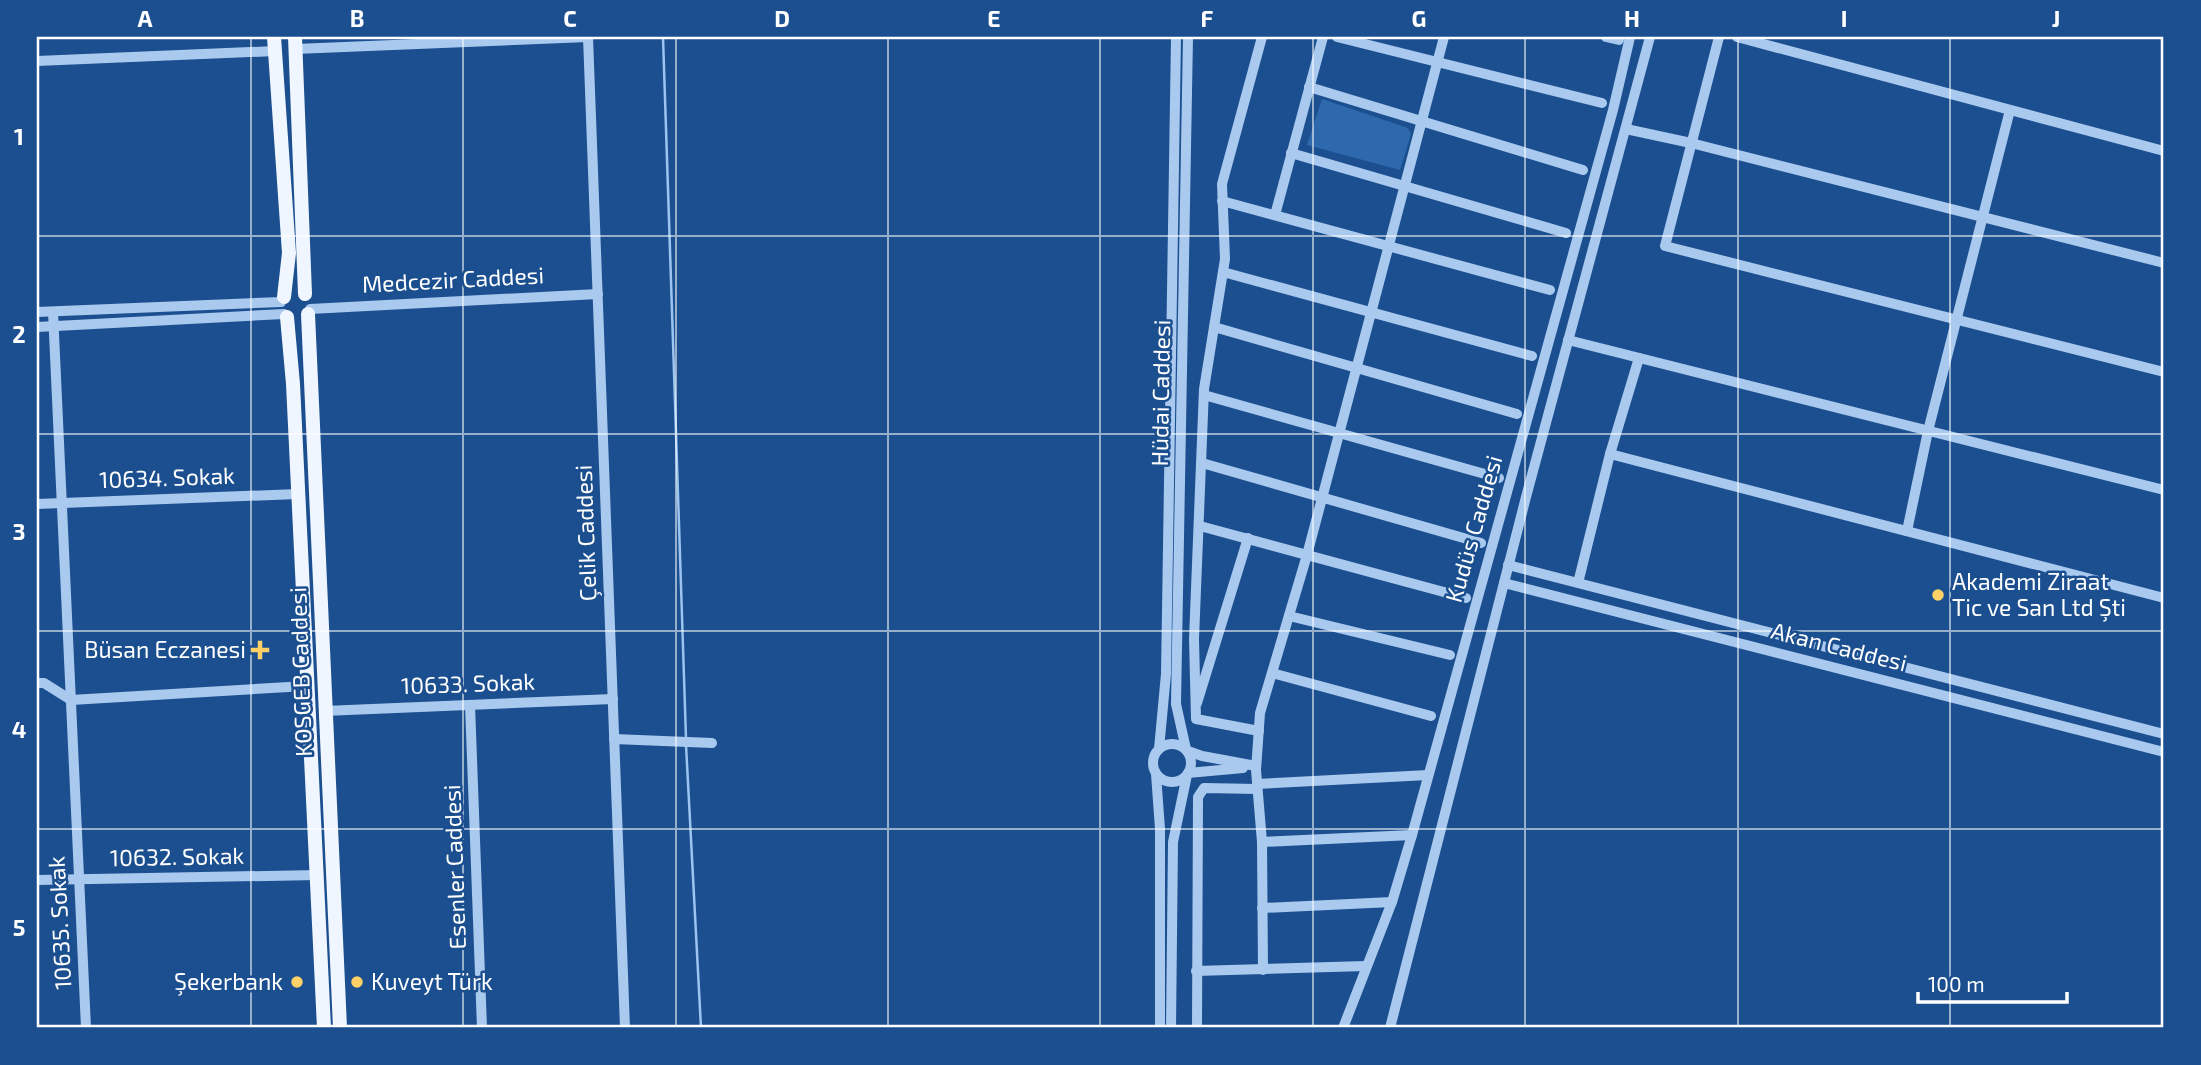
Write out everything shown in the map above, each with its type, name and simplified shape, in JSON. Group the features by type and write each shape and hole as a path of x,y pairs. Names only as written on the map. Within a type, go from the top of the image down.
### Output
{"main road":[{"path":"295,43 305,294 296,291 284,308 301,320 309,311"},
{"name":"KOSGEB Caddesi","path":"275,44 289,253 284,308 293,384 324,1028"},
{"name":"KOSGEB Caddesi","path":"305,294 310,301 324,711 340,1028"}],"street":[{"path":"295,43 588,37"},
{"name":"Çelik Caddesi","path":"588,37 625,1028"},
{"name":"Hüdai Caddesi","path":"1159,749 1166,674 1176,37"},
{"name":"Hüdai Caddesi","path":"1187,750 1176,704 1188,37"},
{"path":"1259,731 1196,719 1194,639 1204,395 1223,272 1225,235 1222,184 1262,37"},
{"path":"1275,215 1323,37"},
{"path":"1337,37 1602,103"},
{"path":"1263,970 1262,842 1256,766 1260,713 1307,555 1444,37"},
{"path":"1606,37 1625,38"},
{"name":"Kudüs Caddesi","path":"1390,1028 1567,340 1650,37"},
{"path":"1719,37 1665,247 2164,372"},
{"path":"1737,37 2164,151"},
{"name":"Kudüs Caddesi","path":"1343,1028 1392,901 1412,835 1613,110 1625,38"},
{"path":"37,61 275,44"},
{"path":"1309,87 1583,170"},
{"path":"1907,531 1928,431 2010,110"},
{"path":"1626,129 1691,143 2164,263"},
{"path":"1291,153 1566,233"},
{"path":"1222,201 1550,290"},
{"path":"1223,272 1532,356"},
{"name":"Medcezir Caddesi","path":"309,311 598,294"},
{"path":"37,312 284,308"},
{"path":"37,327 284,308"},
{"name":"10635. Sokak","path":"53,312 86,1028"},
{"path":"1214,327 1517,414"},
{"path":"1567,340 2164,490"},
{"path":"1578,583 1610,454 1639,358"},
{"path":"1204,395 1499,478"},
{"path":"1610,454 2164,598"},
{"path":"1202,463 1481,542"},
{"name":"10634. Sokak","path":"37,504 298,494"},
{"path":"1200,526 1466,598"},
{"path":"1194,712 1248,538"},
{"name":"Akan Caddesi","path":"1508,565 2164,734"},
{"name":"Akan Caddesi","path":"1504,583 2164,752"},
{"path":"1289,616 1450,655"},
{"path":"1272,673 1430,716"},
{"path":"37,683 44,683 71,700 306,686"},
{"name":"10633. Sokak","path":"324,711 613,699"},
{"name":"Esenler Caddesi","path":"470,705 482,1028"},
{"path":"614,739 712,743"},
{"path":"1160,1028 1160,829 1153,762 1159,749 1174,743 1202,756 1256,766"},
{"path":"1171,1028 1173,842 1191,764 1187,750"},
{"path":"1156,774 1172,782 1179,781 1188,774 1256,766"},
{"path":"1197,1028 1198,797 1204,788 1427,775"},
{"path":"1262,842 1412,835"},
{"name":"10632. Sokak","path":"37,880 318,875"},
{"path":"1262,908 1392,901"},
{"path":"1196,971 1366,966"}],"shaded area":[{"path":"1322,99 1408,128 1411,134 1400,170 1307,145"}],"waterway":[{"path":"663,37 686,738"},
{"path":"686,745 701,1028"}],"place":[{"name":"Akademi Ziraat Tic ve San Ltd Şti","path":"1938,595"},
{"name":"Büsan Eczanesi","path":"260,650"},
{"name":"Şekerbank","path":"297,982"},
{"name":"Kuveyt Türk","path":"357,982"}]}
